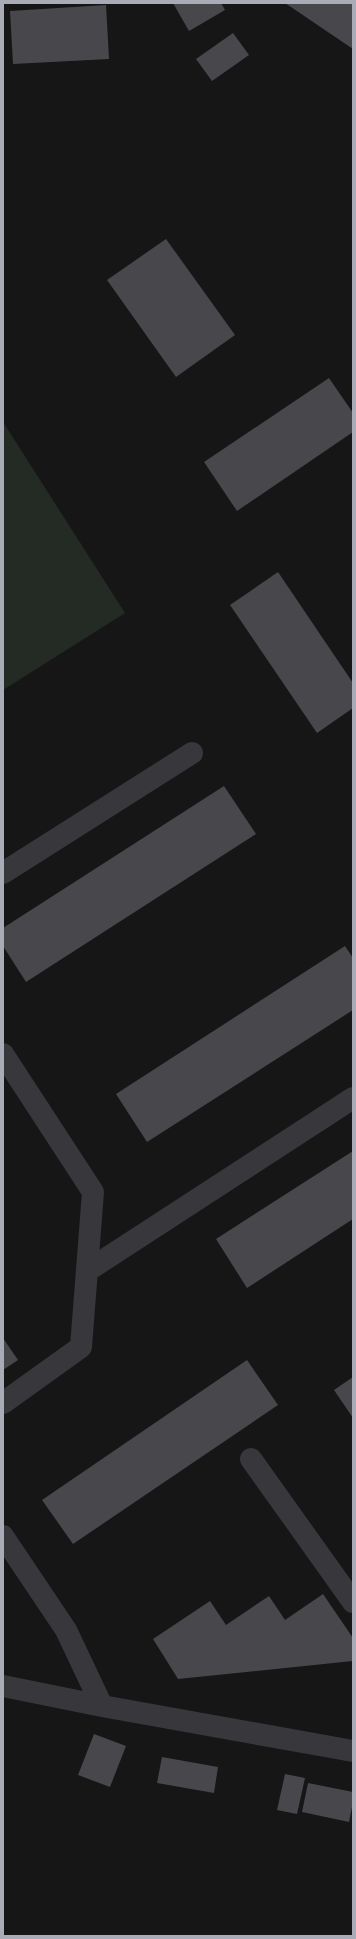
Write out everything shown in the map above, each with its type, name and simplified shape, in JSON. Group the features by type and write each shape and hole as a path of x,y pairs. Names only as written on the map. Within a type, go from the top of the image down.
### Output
{"street":[{"path":"3,872 192,753"},
{"path":"3,1054 93,1192 81,1347 3,1403"},
{"path":"87,1271 353,1098"},
{"path":"251,1459 353,1602"},
{"path":"3,1536 66,1630 102,1706"},
{"path":"3,1686 102,1706 353,1751"}],"shaded area":[{"path":"3,422 125,613 3,690"}],"building":[{"path":"173,3 221,3 225,10 189,31"},
{"path":"285,3 353,3 353,49"},
{"path":"106,5 109,59 13,64 10,11"},
{"path":"233,33 249,55 212,81 196,59"},
{"path":"166,239 235,335 176,377 107,280"},
{"path":"329,378 353,413 353,432 237,511 204,462"},
{"path":"278,572 353,683 353,708 317,733 230,605"},
{"path":"224,786 256,834 26,982 3,946 3,928"},
{"path":"345,946 353,958 353,1010 147,1142 116,1094"},
{"path":"353,1151 353,1219 247,1288 216,1239"},
{"path":"3,1338 18,1360 3,1370"},
{"path":"247,1360 278,1405 73,1544 42,1500"},
{"path":"353,1377 353,1418 334,1390"},
{"path":"323,1594 353,1638 353,1661 178,1679 153,1639 210,1601 226,1625 269,1596 285,1620"},
{"path":"94,1734 126,1746 110,1787 78,1775"},
{"path":"162,1757 218,1767 214,1793 157,1783"},
{"path":"285,1774 305,1778 297,1814 277,1810"},
{"path":"308,1783 353,1792 353,1802 349,1822 302,1812"}]}
